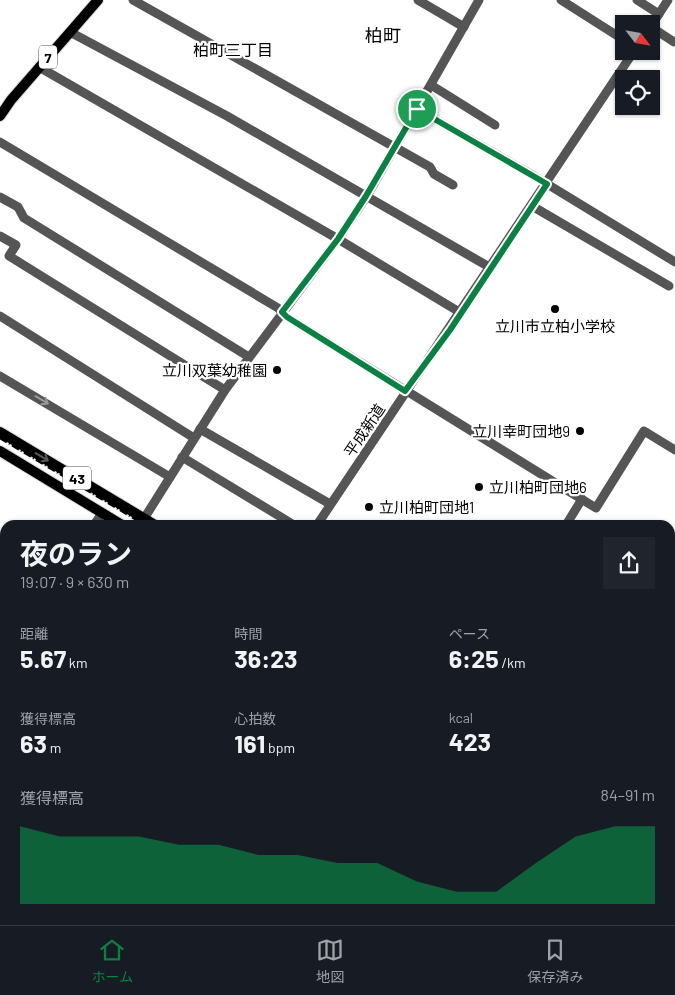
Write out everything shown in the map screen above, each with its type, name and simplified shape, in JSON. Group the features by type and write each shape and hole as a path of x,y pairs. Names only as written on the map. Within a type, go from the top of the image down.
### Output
{"main road":[{"name":"7","path":"0,116 98,0"},
{"name":"43","path":"0,432 139,520"},
{"name":"43","path":"0,451 114,520"}],"street":[{"path":"133,0 430,167 434,174 453,185"},
{"path":"418,0 464,27"},
{"path":"143,520 225,390 338,239 366,196 479,0"},
{"path":"561,0 615,34"},
{"path":"637,0 659,14 668,0"},
{"path":"70,32 227,116 491,268"},
{"path":"660,32 674,42"},
{"name":"平成新道","path":"321,520 405,391 461,313 628,60"},
{"path":"40,67 338,239 461,313"},
{"path":"431,84 495,125"},
{"path":"417,109 547,184 675,262"},
{"path":"0,142 282,312 287,317 405,391 596,508 644,431 675,450"},
{"path":"0,197 18,207 24,218 249,357"},
{"path":"532,206 669,286"},
{"path":"0,236 16,245 9,256 225,390"},
{"path":"0,316 194,438"},
{"path":"0,376 170,477"},
{"path":"200,429 330,504"},
{"path":"182,457 286,520"},
{"path":"569,520 582,499"},
{"path":"97,520 102,513"}],"railway":[{"path":"0,438 137,520"}],"place":[{"name":"立川市立柏小学校","path":"555,309"},
{"name":"立川双葉幼稚園","path":"277,370"},
{"name":"立川幸町団地9","path":"580,431"},
{"name":"立川柏町団地6","path":"479,487"},
{"name":"立川柏町団地1","path":"369,507"}],"district":[{"name":"柏町","path":"383,35"},
{"name":"柏町三丁目","path":"233,49"}],"route":[{"path":"417,109 547,184 450,330 405,391 287,317 282,312 338,239 366,196 417,109"}]}
